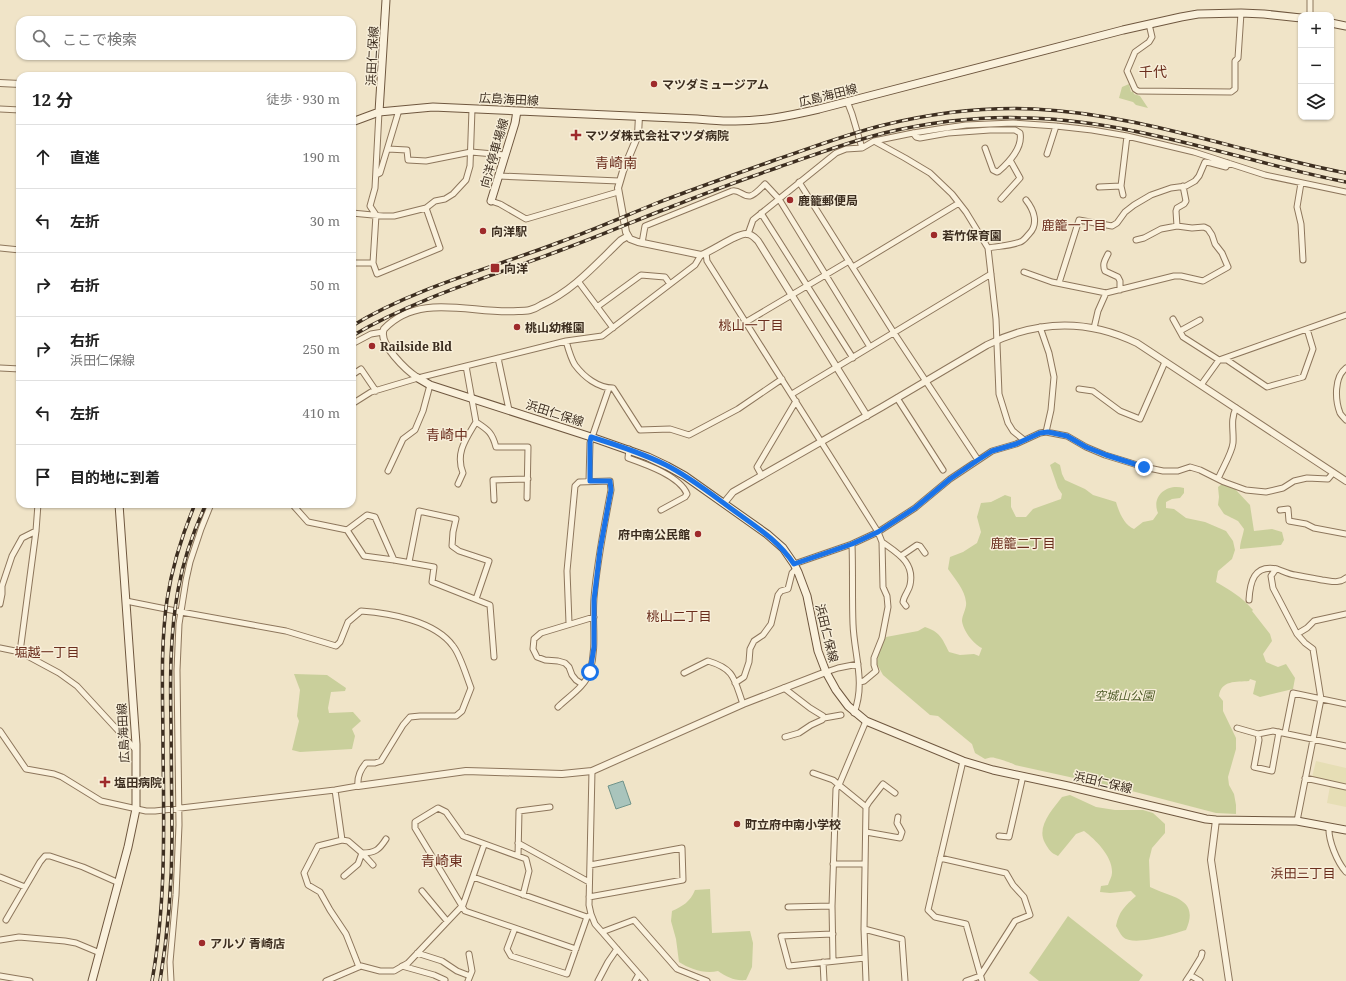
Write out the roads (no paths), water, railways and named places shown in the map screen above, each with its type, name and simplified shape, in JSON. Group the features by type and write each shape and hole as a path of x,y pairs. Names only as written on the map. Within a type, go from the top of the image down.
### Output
{"main road":[{"name":"浜田仁保線","path":"379,112 386,0"},
{"name":"広島海田線","path":"356,121 379,112 433,107 639,116 729,122 762,120 790,116 1149,24 1198,14 1240,13 1298,18"},
{"path":"1334,24 1346,26"},
{"name":"向洋停車場線","path":"491,201 515,123 517,111"},
{"name":"浜田仁保線","path":"418,378 430,384 471,398 629,449 667,466 724,504 775,541 783,548 795,566 806,596 818,651 826,672 836,690 854,712 866,721 963,761 993,770 1216,820 1297,821 1346,830"},
{"name":"広島海田線","path":"92,981 119,883 136,809 136,750 119,508"}],"street":[{"path":"1310,0 1310,12"},
{"path":"1149,24 1152,37 1149,42 1135,52 1127,71 1134,89 1138,91 1231,92 1235,89 1235,62 1238,58 1240,13"},
{"path":"0,83 16,84"},
{"path":"847,102 862,148"},
{"path":"0,108 16,110"},
{"path":"356,213 394,216 426,208 435,201 445,199 453,194 466,180 470,166 472,109"},
{"path":"376,175 380,173 398,110"},
{"path":"379,112 375,188 370,206 376,215 372,263 377,274 440,248 426,208"},
{"path":"639,116 638,135 619,181 618,192 624,228 628,236 634,241 704,254"},
{"path":"748,234 753,220 836,153 849,149 862,148 874,141 959,126 1013,123 1056,126 1127,136 1194,152 1265,175 1346,192"},
{"path":"1046,154 1056,126"},
{"path":"913,133 916,137 920,138 968,131 1015,130 1020,133 1020,139 1016,152 999,171 993,170 985,148"},
{"path":"1123,196 1122,186 1127,136"},
{"path":"874,141 930,173 959,202 988,248 998,340 999,394 1008,424 1024,440"},
{"path":"388,149 407,150 408,160 426,161 471,152 505,155"},
{"path":"1001,200 1020,178 1010,160"},
{"path":"1059,283 1080,220 1112,226 1117,223 1125,212 1151,195 1195,181 1199,176 1205,162 1226,167 1228,163"},
{"path":"499,176 619,181"},
{"path":"800,182 894,333 978,460"},
{"path":"1301,183 1297,207 1301,224 1303,260"},
{"path":"642,243 645,226 732,191 738,191 749,196 765,184 779,199 870,347"},
{"path":"1099,187 1122,186"},
{"path":"1177,226 1177,208 1186,201 1183,186"},
{"path":"491,201 500,204 526,219 618,192"},
{"path":"988,248 1019,243 1033,230 1036,223 1032,207 1026,200"},
{"path":"853,267 959,202"},
{"path":"762,213 853,358"},
{"path":"1024,272 1059,283 1106,293 1174,276 1203,280 1228,267 1208,229 1204,227 1192,228 1177,226 1161,229 1144,238 1136,240"},
{"path":"356,401 371,392 418,378 566,341 602,336 695,265 704,254 737,236 748,234 758,241 867,416"},
{"path":"356,342 371,334 382,332 388,324 399,317 425,308 445,306 510,312 530,310 565,293 614,247 628,236"},
{"path":"0,248 16,250"},
{"path":"704,254 878,532 882,542 883,587 887,596 888,607 882,638 874,658 876,671 864,681 860,682"},
{"path":"1108,254 1103,267 1105,271 1118,277 1120,281 1120,290"},
{"path":"746,322 849,261"},
{"path":"356,263 372,263"},
{"path":"792,394 991,274"},
{"path":"597,307 642,275 665,277 670,284"},
{"path":"578,281 613,328"},
{"path":"1094,328 1098,311 1106,293"},
{"path":"1201,385 1219,360 1346,315"},
{"path":"1173,319 1183,337 1219,360 1227,360 1267,387 1303,377 1313,349 1307,329"},
{"path":"1180,331 1200,320"},
{"path":"724,504 733,492 998,340 1019,331 1040,327 1066,325 1094,328 1113,333 1144,347 1346,481"},
{"path":"1040,327 1049,353 1054,377 1051,410 1046,432"},
{"path":"382,332 383,339 394,355 418,378"},
{"path":"566,341 574,364 593,382 613,388 640,430 670,429 689,435 738,409 782,379"},
{"path":"498,358 509,410"},
{"path":"1079,389 1093,391 1120,411 1140,419 1165,362"},
{"path":"466,366 476,422 490,432 496,447 528,448 527,498"},
{"path":"0,368 16,369"},
{"path":"356,372 362,368 376,391"},
{"path":"1346,368 1337,381 1337,397 1340,413 1346,420"},
{"path":"388,471 403,439 415,430 423,411 430,384"},
{"path":"590,481 591,437 609,388"},
{"path":"897,398 943,470"},
{"path":"762,476 757,467 796,401"},
{"path":"1218,479 1233,444 1233,414 1236,408"},
{"path":"1340,413 1346,410"},
{"path":"458,484 463,473 460,465 462,445 476,422"},
{"path":"735,683 744,677 749,662 750,649 754,641 763,635 771,624 778,594 781,591 788,589 795,566 852,544 878,532 915,508 950,479 992,451 1016,444 1040,433 1046,432 1067,436 1086,447 1144,467 1163,471 1178,471 1190,467 1246,490 1266,492 1283,488 1294,481 1307,478 1328,479 1333,472"},
{"path":"629,449 628,458 661,472 676,481 685,490 687,494 685,497 661,510"},
{"path":"494,500 493,480 528,478"},
{"path":"558,707 586,680 590,672 594,647 594,600 600,550 611,490 610,481 579,482 576,486 567,571 569,623"},
{"path":"20,652 38,508"},
{"path":"171,981 170,962 179,843 177,670 181,612 190,562 209,508"},
{"path":"296,508 308,522 347,530 364,556 434,567 432,582 490,605 494,657"},
{"path":"1280,510 1288,509 1289,521 1306,524 1314,528 1346,534"},
{"path":"409,562 419,511 456,519 452,546 459,551 489,561 476,599"},
{"path":"347,530 367,515 374,517 394,560"},
{"path":"0,604 2,594 1,585 12,556 22,538 36,531"},
{"path":"882,542 905,559 909,569 911,582 910,588 904,597 903,602 906,606"},
{"path":"852,544 853,626 860,682 857,706 854,712"},
{"path":"901,556 918,545 925,553"},
{"path":"1249,600 1250,588 1253,579 1257,572 1265,568 1276,569 1294,575 1334,582 1342,581 1346,578"},
{"path":"1276,569 1271,576 1273,588 1297,634 1312,649 1321,699 1297,821"},
{"path":"126,601 286,631 336,646 340,642 348,622 361,611 380,612 413,621 442,634 454,647 471,688 462,711 456,716 410,717 403,725 382,761 366,763 362,767 357,779 358,786"},
{"path":"1297,634 1307,628 1314,621 1346,614"},
{"path":"582,684 576,680 565,663 545,660 537,657 533,649 534,639 541,633 594,616"},
{"path":"0,648 20,652 59,673 77,686 136,750"},
{"path":"684,673 708,661 721,665 732,675 743,704"},
{"path":"0,731 26,769 62,777 101,801 155,812 335,790 466,771 562,774 592,771 743,704 826,672 858,664"},
{"path":"784,688 824,718"},
{"path":"1258,734 1259,740 1254,767 1272,771 1293,693 1346,704"},
{"path":"785,737 799,732 824,718 841,715"},
{"path":"833,962 832,906 836,789 866,721"},
{"path":"1237,728 1258,734 1273,731 1346,746"},
{"path":"963,761 928,910 935,917 966,924 981,979"},
{"path":"515,928 507,949 511,956 567,974 589,915 592,771"},
{"path":"813,773 833,780 866,807"},
{"path":"999,836 1008,837 1023,776"},
{"path":"1305,778 1346,787"},
{"path":"866,981 864,929 866,807 883,784 896,793"},
{"path":"335,790 342,840"},
{"path":"518,856 519,811 550,807"},
{"path":"523,895 529,871 526,859 484,845 463,836 446,812 438,808 415,822 415,828 463,905 465,912 576,948"},
{"path":"866,832 900,838 902,832 897,822 898,817"},
{"path":"1216,820 1211,860 1229,981"},
{"path":"1329,827 1328,835 1341,866 1346,872"},
{"path":"362,854 372,853 381,847 386,839"},
{"path":"359,967 346,934 320,892 308,885 304,873 318,846 342,840 348,840 373,865"},
{"path":"518,843 589,882"},
{"path":"326,981 361,966 380,971 394,971 408,963 463,905 484,845"},
{"path":"589,898 683,880 682,848 590,865"},
{"path":"344,876 358,864 362,854"},
{"path":"6,920 45,856 50,856 83,867 119,883"},
{"path":"940,858 1006,873 1013,885 1024,897 1030,915 1015,921 981,979"},
{"path":"833,864 865,864"},
{"path":"0,877 25,887"},
{"path":"473,877 523,895 589,915 595,924 645,981"},
{"path":"422,891 447,921"},
{"path":"788,908 832,906"},
{"path":"602,932 634,920 677,969 707,981"},
{"path":"864,929 902,939 905,981"},
{"path":"833,934 781,936 789,966 865,958"},
{"path":"0,940 19,937 71,942 84,945 100,953"},
{"path":"598,981 617,949"},
{"path":"417,953 442,961 469,978 472,971 469,954"},
{"path":"1186,981 1202,953"},
{"path":"824,962 824,981"},
{"path":"402,966 434,975 445,980"},
{"path":"635,981 639,974"},
{"path":"1190,975 1200,981"},
{"path":"0,976 30,981"},
{"path":"966,981 981,979"}],"water":[{"path":"623,781 631,804 616,809 608,786"}],"railway":[{"path":"356,324 401,300 534,252 716,181 829,141 884,125 940,114 996,109 1034,109 1074,112 1152,126 1307,165 1346,173"},
{"path":"356,334 377,322 429,298 578,244 728,185 857,140 902,129 938,123 992,118 1029,118 1109,126 1188,143 1346,182"},
{"path":"152,981 160,923 163,865 163,637 169,588 182,539 193,508"},
{"path":"160,981 167,927 171,873 171,673 173,623 183,568 193,536 204,508"}],"place":[{"name":"マツダミュージアム","path":"654,84"},
{"name":"マツダ株式会社マツダ病院","path":"576,135"},
{"name":"鹿籠郵便局","path":"790,200"},
{"name":"向洋駅","path":"483,231"},
{"name":"若竹保育園","path":"934,235"},
{"name":"向洋","path":"495,268"},
{"name":"桃山幼稚園","path":"517,327"},
{"name":"Railside Bld","path":"372,346"},
{"name":"府中南公民館","path":"698,534"},
{"name":"塩田病院","path":"105,782"},
{"name":"町立府中南小学校","path":"737,824"},
{"name":"アルゾ 青崎店","path":"202,943"}],"district":[{"name":"千代","path":"1153,71"},
{"name":"青崎南","path":"616,162"},
{"name":"鹿籠一丁目","path":"1074,225"},
{"name":"桃山一丁目","path":"751,325"},
{"name":"青崎中","path":"447,434"},
{"name":"鹿籠二丁目","path":"1023,543"},
{"name":"桃山二丁目","path":"679,616"},
{"name":"堀越一丁目","path":"47,652"},
{"name":"青崎東","path":"442,860"},
{"name":"浜田三丁目","path":"1303,873"}],"park label":[{"name":"空城山公園","path":"1124,695"}]}
